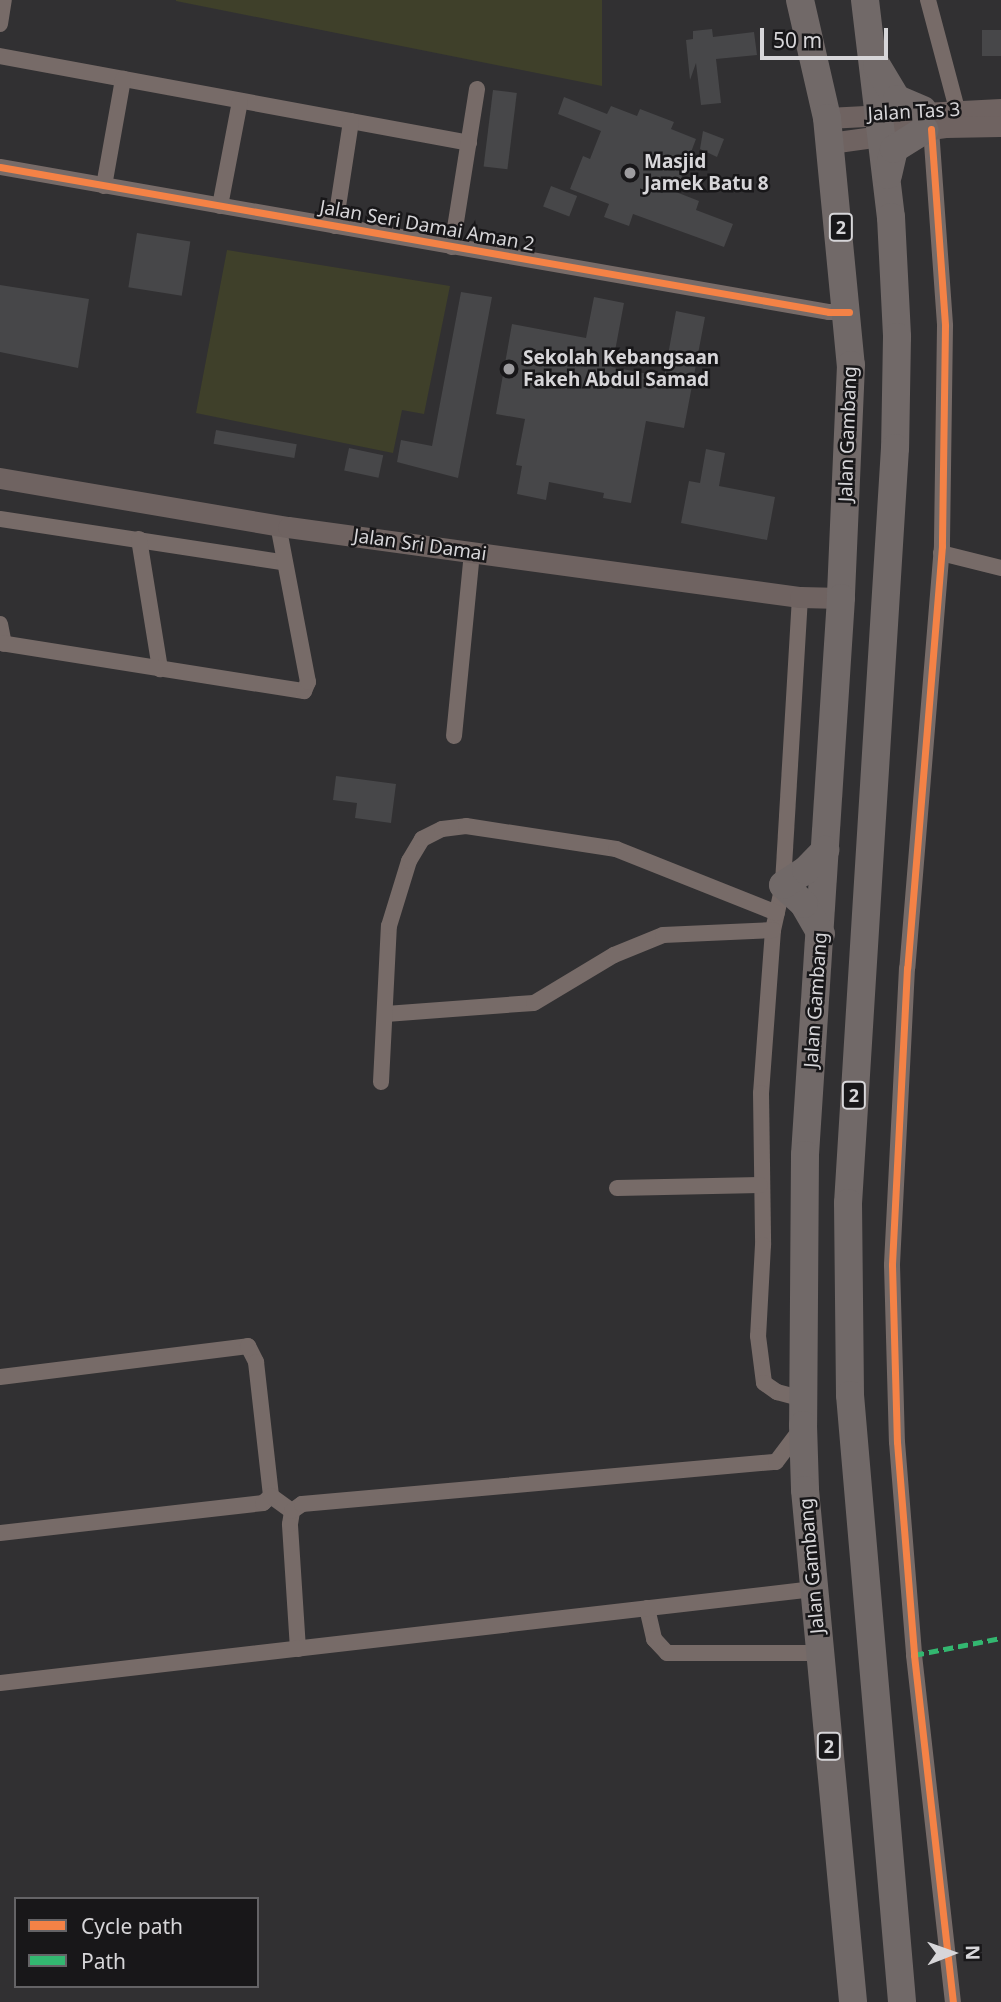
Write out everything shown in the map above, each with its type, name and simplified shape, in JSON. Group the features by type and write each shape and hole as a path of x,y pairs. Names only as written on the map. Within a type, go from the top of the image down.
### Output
{"highway":[{"name":"Jalan Gambang","path":"800,0 829,131 849,312 851,418 821,934 805,1155 803,1412 805,1490 853,2002"},
{"name":"2","path":"865,0 888,188 897,337 895,448 848,1203 850,1395 858,1519 902,2002"},
{"path":"872,53 897,99 926,123 894,149 888,188"},
{"path":"821,934 804,904 783,885 806,870 825,850"}],"street":[{"path":"0,24 4,0"},
{"path":"928,0 957,109"},
{"path":"0,57 469,143"},
{"path":"104,186 122,79"},
{"path":"452,247 477,89"},
{"path":"220,206 240,101"},
{"name":"Jalan Tas 3","path":"926,123 957,109 1001,108"},
{"path":"335,226 351,121"},
{"path":"926,123 946,340 942,553 907,968 892,1265 897,1442 914,1655 953,2002"},
{"name":"Jalan Tas 3","path":"829,131 926,123 1001,125"},
{"name":"Jalan Seri Damai Aman 2","path":"0,167 829,312 849,312"},
{"name":"Jalan Sri Damai","path":"0,478 278,525 800,597 841,598"},
{"path":"0,519 282,562"},
{"path":"0,624 2,643 304,691 308,682 282,562 278,525"},
{"path":"139,539 160,669"},
{"path":"454,736 472,552"},
{"path":"942,553 1001,568"},
{"path":"776,1462 803,1412 769,1389 760,1373 764,1245 760,1185 774,930 783,885 800,597"},
{"path":"381,1082 386,1014 386,951 400,883 422,839 442,829 466,826 616,849 777,913"},
{"path":"386,1014 534,1003 614,955 663,935 774,930"},
{"path":"617,1188 760,1185"},
{"path":"0,1377 248,1346 256,1362 271,1496 292,1511"},
{"path":"292,1511 316,1502 776,1462 805,1490"},
{"path":"0,1533 263,1503 271,1496"},
{"path":"292,1511 298,1649"},
{"path":"0,1683 814,1589"},
{"path":"648,1608 654,1639 667,1653 820,1653"}],"green space":[{"path":"602,0 602,86 176,1"},
{"path":"227,250 450,286 424,414 402,410 393,453 196,413"}],"building":[{"path":"712,29 713,37 754,32 757,55 716,59 721,103 701,105 696,63 690,80 686,40 693,39 693,31"},
{"path":"982,30 1001,30 1001,56 982,56"},
{"path":"493,90 517,93 507,169 484,166"},
{"name":"Masjid Jamek Batu 8","path":"564,97 607,114 611,106 637,116 640,109 674,122 671,129 696,139 676,192 699,201 696,210 733,224 724,247 633,214 629,226 604,217 609,204 570,189 583,156 590,159 601,131 558,114"},
{"path":"703,131 724,139 717,157 700,149"},
{"path":"551,186 577,196 569,217 543,207"},
{"path":"137,233 190,241 182,296 128,287"},
{"path":"0,285 89,299 78,368 0,352"},
{"path":"461,292 492,297 458,478 397,462 401,440 432,446"},
{"path":"594,297 624,303 612,367 664,377 676,311 705,317 684,428 646,421 631,503 603,498 604,493 549,482 546,500 517,494 522,466 516,465 525,419 496,414 512,324 586,338"},
{"path":"216,430 297,444 294,458 214,444"},
{"path":"349,448 383,455 378,478 344,470"},
{"path":"706,449 725,453 719,486 775,497 767,540 681,523 689,481 700,483"},
{"path":"336,776 396,784 391,823 355,818 357,803 333,800"}],"marked path":[{"path":"914,1655 1001,1638"}],"cycle path":[{"path":"931,129 945,326 942,546 907,968 892,1265 897,1442 914,1655 953,2002"},
{"path":"0,167 829,312 849,312"}],"place":[{"name":"Masjid Jamek Batu 8","path":"630,173"},
{"name":"Sekolah Kebangsaan Fakeh Abdul Samad","path":"509,369"}]}
